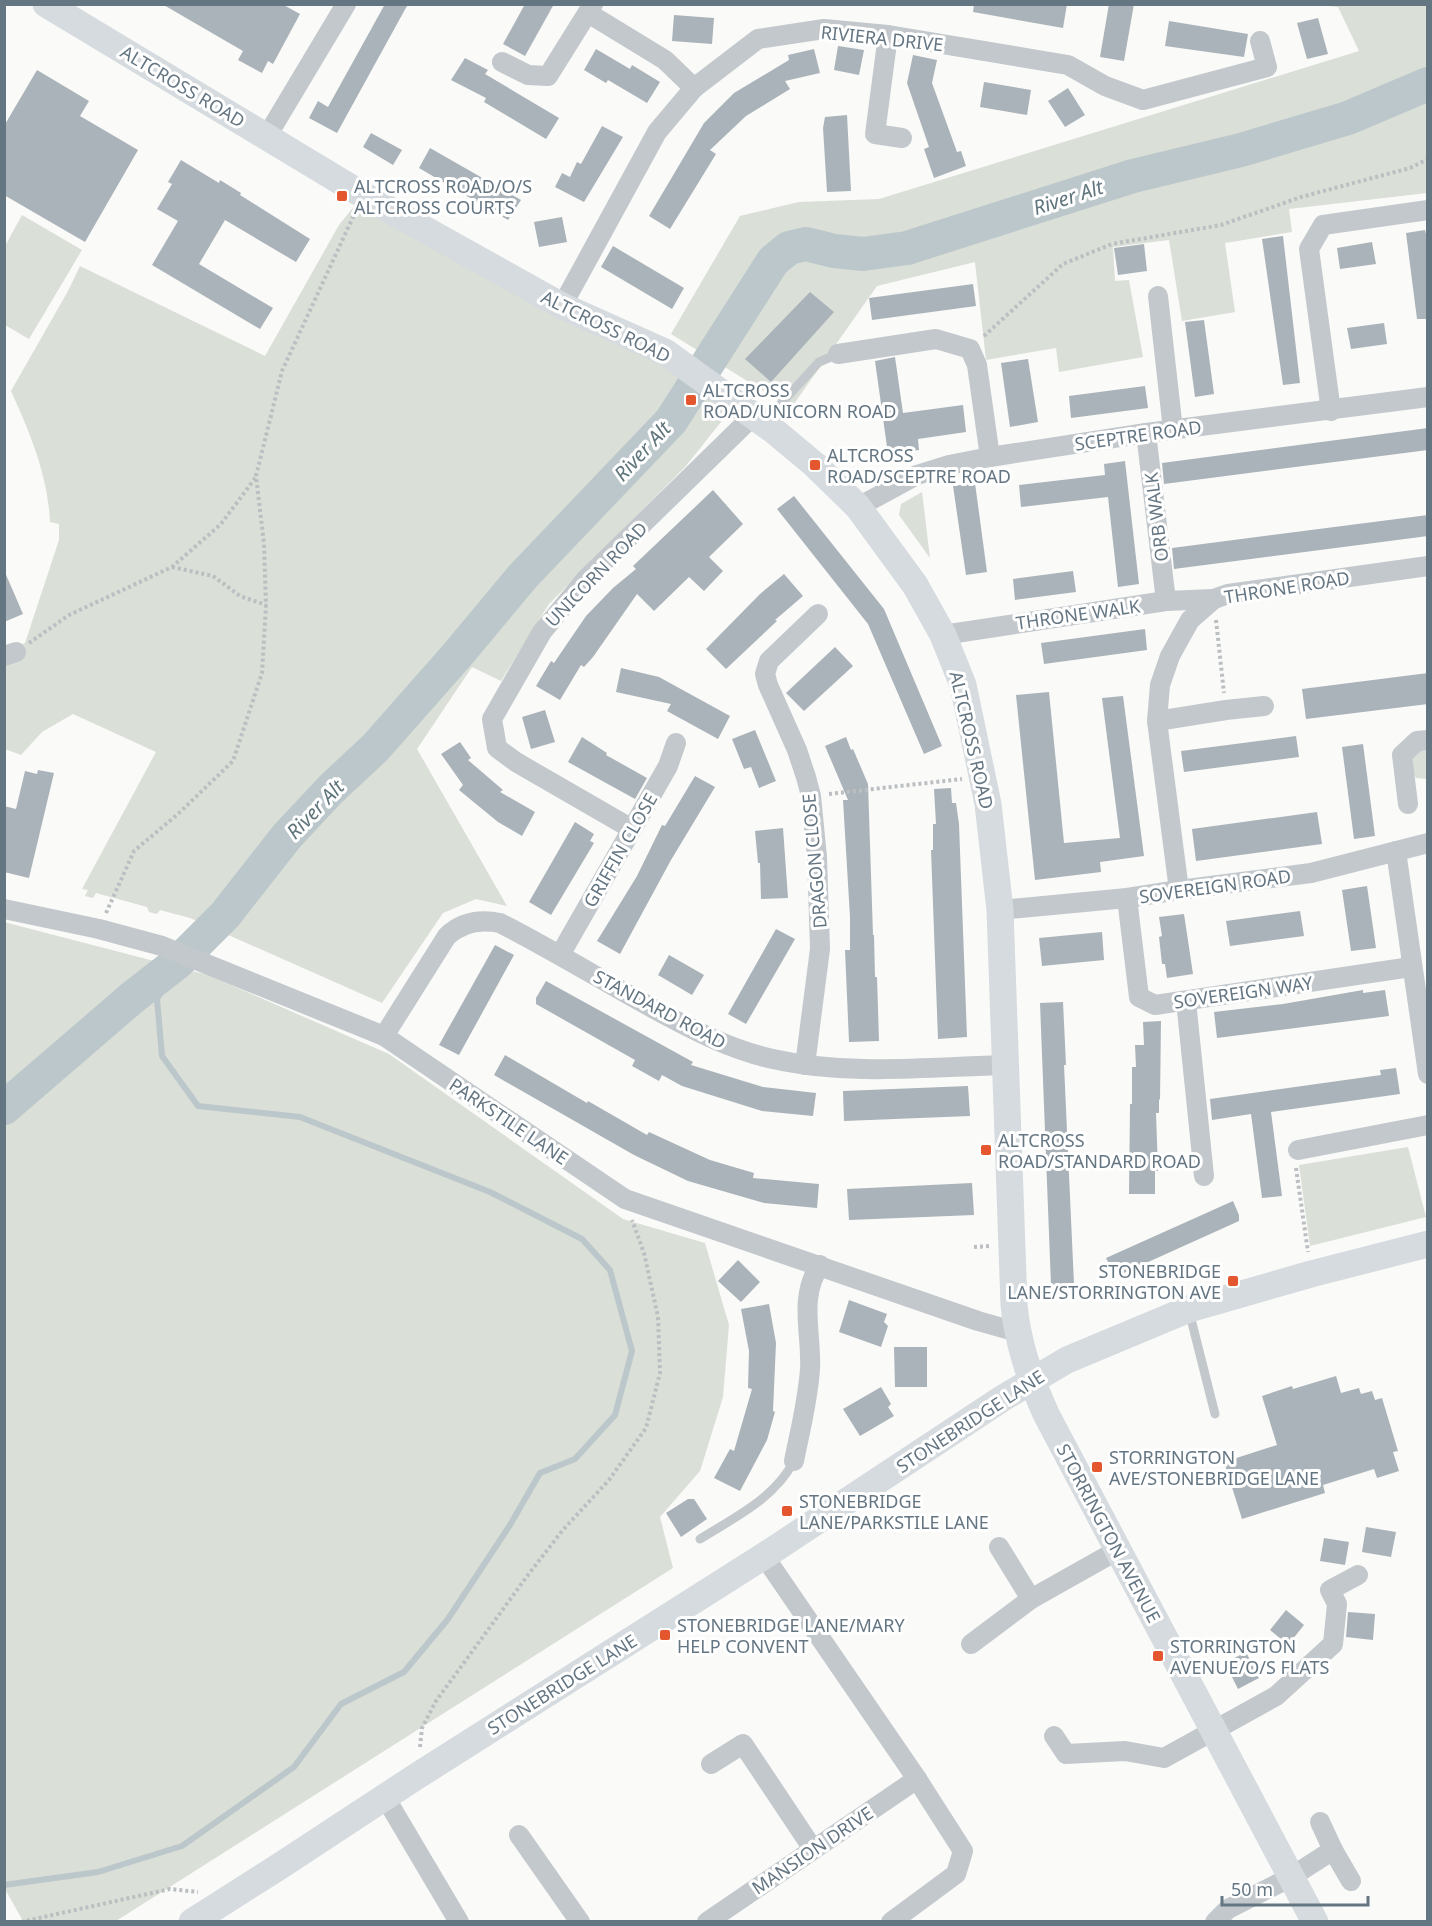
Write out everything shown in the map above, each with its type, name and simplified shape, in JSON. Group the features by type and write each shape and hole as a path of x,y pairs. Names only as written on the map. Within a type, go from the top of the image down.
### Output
{"street":[{"path":"267,136 345,5"},
{"name":"ALTCROSS ROAD","path":"60,8 363,195 562,306 665,352 756,418 814,465 858,507 915,585 943,635 963,685 988,804 1000,910 1017,1332 1031,1380"},
{"path":"502,62 528,75 548,76 590,9 665,60 694,88"},
{"name":"RIVIERA DRIVE","path":"562,306 657,132 694,88 758,39 824,29 888,35 1068,65 1105,86 1143,100 1266,67 1260,41"},
{"path":"888,35 875,134 902,138"},
{"path":"1331,411 1309,249 1323,225 1428,210"},
{"path":"1158,296 1173,430"},
{"path":"838,354 936,339 970,349 977,365 990,457"},
{"name":"SCEPTRE ROAD","path":"858,507 917,475 949,465 990,457 1146,433 1428,397"},
{"name":"UNICORN ROAD","path":"632,829 516,762 497,748 492,719 542,632 585,580 756,418"},
{"name":"ORB WALK","path":"1146,433 1166,601"},
{"name":"THRONE ROAD","path":"1179,890 1156,721 1160,685 1170,656 1190,620 1214,599 1228,594 1428,566"},
{"name":"THRONE WALK","path":"943,635 1166,601 1214,599"},
{"name":"DRAGON CLOSE","path":"805,1065 820,949 817,857 811,796 797,750 765,674 769,661 818,614"},
{"path":"1156,721 1264,706"},
{"path":"1408,804 1402,755 1417,741 1428,740"},
{"name":"GRIFFIN CLOSE","path":"560,955 668,766 676,743"},
{"name":"SOVEREIGN ROAD","path":"1000,910 1126,898 1311,873 1428,843"},
{"path":"1396,851 1428,1074"},
{"name":"SOVEREIGN WAY","path":"1126,898 1139,997 1155,1005 1411,967"},
{"name":"PARKSTILE LANE","path":"4,909 99,929 162,946 384,1036 625,1200 978,1321 1017,1332"},
{"name":"STANDARD ROAD","path":"384,1036 447,936 461,925 482,921 500,923 696,1031 739,1050 771,1059 805,1065 864,1069 1005,1065"},
{"path":"1186,1001 1204,1176"},
{"path":"1298,1150 1428,1125"},
{"name":"STONEBRIDGE LANE","path":"192,1922 764,1556 1031,1380 1093,1348 1189,1309 1428,1244"},
{"path":"794,1461 804,1414 810,1368 807,1315 811,1279 820,1265"},
{"name":"STORRINGTON AVENUE","path":"1031,1380 1046,1414 1315,1922"},
{"path":"999,1547 1031,1599"},
{"path":"971,1644 1031,1599 1118,1550"},
{"path":"764,1556 917,1779 963,1851 956,1874 891,1922"},
{"path":"1054,1736 1066,1754 1125,1751 1164,1758 1276,1696 1333,1644 1337,1604 1330,1590 1358,1575"},
{"path":"711,1764 743,1744 813,1849"},
{"name":"MANSION DRIVE","path":"707,1922 917,1779"},
{"path":"385,1797 459,1922"},
{"path":"1320,1822 1351,1881"},
{"path":"519,1835 580,1922"},
{"path":"1215,1922 1228,1909 1291,1876 1333,1850"}],"lane":[{"path":"756,418 819,362 838,354"},
{"path":"1189,1309 1215,1414"},
{"path":"700,1539 767,1496 785,1477 794,1461"}],"path":[{"path":"970,349 1063,264 1112,244 1221,225 1301,197 1410,168 1428,159"},
{"path":"99,929 134,851 178,814 233,761 262,673 266,605 264,544 256,476 282,371 363,195"},
{"path":"10,654 69,615 172,567 221,524 256,476"},
{"path":"172,567 213,576 240,596 266,605"},
{"path":"1214,599 1226,710"},
{"path":"811,796 982,777"},
{"path":"1298,1150 1296,1163 1311,1274"},
{"path":"417,1776 422,1728 436,1701 528,1575 562,1531 609,1480 646,1428 660,1373 658,1317 644,1253 625,1200"},
{"path":"21,1922 170,1889 234,1895"}],"shaded area":[{"path":"1320,5 1427,5 1427,193 1289,209 1292,232 1225,243 1235,312 1182,321 1169,240 1113,247 1115,281 1129,280 1143,357 1059,372 1056,348 986,360 975,262 877,286 791,408 671,334 740,216 799,202 879,199 1359,51 1338,7"},
{"path":"363,195 736,403 686,466 549,604 501,681 472,667 417,749 507,906 476,899 443,913 382,1003 190,918 160,910 157,914 149,912 147,907 96,893 93,898 85,896 88,890 82,889 156,752 73,714 42,732 21,755 5,749 5,651 25,643 59,540 59,524 50,522 46,488 37,455 11,391 80,266 265,356 339,225"},
{"path":"22,215 82,250 29,339 5,325 5,246"},
{"path":"922,492 930,558 899,515 901,504"},
{"path":"1427,748 1427,779 1416,778 1409,769 1409,758 1415,752"},
{"path":"4,922 208,975 389,1054 623,1219 705,1243 729,1325 723,1397 700,1471 660,1517 673,1568 116,1921 23,1921 5,1889"},
{"path":"1408,1147 1426,1217 1310,1246 1299,1165"}],"building":[{"path":"162,4 282,4 300,14 273,64 268,61 262,73 238,60 243,51"},
{"path":"385,4 408,4 337,133 309,118 318,101 328,107"},
{"path":"525,4 554,4 525,56 503,44"},
{"path":"974,4 1067,4 1063,28 973,12"},
{"path":"1109,4 1134,4 1124,61 1100,57"},
{"path":"674,15 714,18 712,44 672,41"},
{"path":"1318,18 1328,54 1307,59 1297,23"},
{"path":"1169,21 1248,34 1244,57 1165,46"},
{"path":"838,46 864,50 859,75 834,70"},
{"path":"596,49 630,69 632,65 660,82 647,103 608,80 606,83 584,70"},
{"path":"814,49 820,73 785,81 790,89 746,116 710,150 716,154 670,229 649,216 704,123 734,93 789,60 788,55"},
{"path":"913,55 937,60 932,83 957,152 961,151 966,166 934,178 924,149 929,147 907,83"},
{"path":"465,58 488,70 485,74 559,118 546,139 484,102 486,98 451,80"},
{"path":"37,70 89,101 80,116 138,150 85,242 4,195 4,126"},
{"path":"984,82 1031,90 1027,115 980,107"},
{"path":"1068,88 1085,115 1065,127 1048,101"},
{"path":"847,115 851,191 827,192 823,128 825,117"},
{"path":"602,126 623,137 584,202 555,187 562,173 570,177 577,162 581,164"},
{"path":"371,133 402,150 393,165 363,147"},
{"path":"430,148 521,200 508,220 419,168"},
{"path":"181,160 219,183 220,180 310,239 296,262 225,220 199,264 273,308 260,329 152,265 178,221 157,209 172,184 168,182"},
{"path":"562,217 567,242 539,247 534,222"},
{"path":"1425,230 1428,243 1428,319 1417,319 1406,233"},
{"path":"1283,236 1300,383 1283,385 1262,239"},
{"path":"1372,242 1376,264 1340,269 1337,248"},
{"path":"1144,244 1147,271 1118,275 1114,248"},
{"path":"613,246 684,288 672,309 601,267"},
{"path":"973,284 976,306 872,320 869,298"},
{"path":"810,292 834,312 771,382 745,359"},
{"path":"1204,320 1214,394 1195,397 1185,322"},
{"path":"1384,323 1387,344 1351,349 1347,328"},
{"path":"895,357 903,413 963,405 966,432 918,439 919,450 888,454 875,361"},
{"path":"1028,359 1038,422 1010,427 1001,363"},
{"path":"1145,386 1148,408 1071,418 1069,396"},
{"path":"1428,428 1428,450 1164,484 1162,463"},
{"path":"1125,461 1139,584 1118,587 1108,497 1021,507 1019,485 1105,475 1104,464"},
{"path":"975,483 987,572 966,575 953,486"},
{"path":"713,490 743,524 709,557 723,571 704,591 689,577 654,611 637,594 593,657 584,667 581,665 560,700 536,686 551,661 554,663 586,616 613,588 636,569 633,566"},
{"path":"794,496 884,609 942,746 924,754 868,624 777,509"},
{"path":"1428,515 1428,536 1174,569 1172,548"},
{"path":"4,570 23,614 4,622"},
{"path":"1073,571 1076,592 1015,600 1013,579"},
{"path":"784,574 803,596 775,620 777,621 726,669 706,649 760,594"},
{"path":"1145,629 1147,650 1044,664 1041,643"},
{"path":"835,647 853,666 804,711 786,693"},
{"path":"621,668 659,677 730,716 718,739 667,711 671,704 616,692"},
{"path":"1428,673 1428,704 1306,719 1302,689"},
{"path":"1049,692 1064,843 1120,838 1102,698 1123,696 1144,856 1100,862 1101,872 1035,880 1016,695"},
{"path":"545,710 555,742 531,749 522,717"},
{"path":"755,730 776,781 759,788 751,767 744,769 732,739"},
{"path":"1296,736 1299,757 1184,772 1181,751"},
{"path":"582,737 607,753 606,755 647,778 635,799 568,762"},
{"path":"846,737 868,784 879,1041 849,1042 845,950 850,950 850,917 843,800 848,800 825,746"},
{"path":"460,742 471,758 468,760 503,790 500,792 535,812 522,836 498,822 459,790 463,785 441,754"},
{"path":"1363,744 1375,836 1354,839 1342,747"},
{"path":"38,770 54,773 29,878 4,872 4,806 16,809 25,771 37,774"},
{"path":"695,776 715,787 671,860 620,954 597,941 637,876 662,825 665,826"},
{"path":"951,788 952,803 956,803 959,824 967,1037 938,1039 931,850 933,850 933,824 936,824 934,789"},
{"path":"1317,812 1322,844 1196,861 1192,829"},
{"path":"575,822 594,834 590,841 594,843 551,915 529,902"},
{"path":"783,828 788,898 761,899 760,863 758,863 755,831"},
{"path":"1367,886 1376,948 1351,951 1342,890"},
{"path":"1300,911 1304,936 1230,946 1226,921"},
{"path":"1184,914 1193,974 1167,978 1165,964 1162,964 1159,917"},
{"path":"776,929 795,939 746,1024 728,1014"},
{"path":"1102,932 1104,960 1042,966 1039,938"},
{"path":"495,945 514,955 459,1055 439,1045"},
{"path":"669,955 704,975 692,995 658,975"},
{"path":"546,981 693,1062 691,1065 763,1087 816,1093 813,1116 762,1111 682,1086 662,1075 659,1081 632,1066 635,1060 536,1004 536,998"},
{"path":"1363,990 1363,993 1385,990 1389,1016 1217,1038 1214,1012 1283,1004"},
{"path":"1063,1002 1074,1284 1051,1285 1040,1003"},
{"path":"1161,1021 1160,1099 1159,1113 1156,1113 1158,1171 1155,1171 1155,1194 1129,1194 1130,1104 1132,1104 1132,1067 1136,1067 1135,1045 1144,1045 1143,1022"},
{"path":"505,1055 647,1135 649,1132 710,1160 754,1173 753,1178 819,1184 817,1208 764,1203 688,1181 634,1155 494,1075"},
{"path":"1396,1068 1400,1094 1271,1112 1282,1196 1262,1198 1251,1114 1212,1120 1210,1099 1381,1075 1380,1070"},
{"path":"968,1086 970,1116 844,1121 843,1091"},
{"path":"972,1183 974,1215 849,1220 847,1189"},
{"path":"1233,1201 1239,1221 1115,1277 1106,1258"},
{"path":"738,1260 760,1282 741,1302 718,1281"},
{"path":"849,1300 887,1314 884,1322 888,1326 881,1347 839,1332"},
{"path":"769,1304 776,1343 773,1411 775,1412 767,1440 740,1491 714,1478 730,1449 734,1451 752,1389 748,1388 749,1351 741,1309"},
{"path":"894,1347 927,1347 927,1387 895,1387"},
{"path":"1336,1376 1341,1393 1359,1388 1361,1394 1372,1391 1375,1400 1382,1398 1398,1451 1393,1452 1399,1471 1377,1478 1374,1469 1323,1485 1325,1493 1242,1519 1224,1462 1277,1445 1262,1396 1292,1386 1293,1389"},
{"path":"881,1387 891,1404 888,1407 894,1416 860,1436 843,1409"},
{"path":"688,1499 694,1499 707,1519 681,1537 666,1513"},
{"path":"1366,1527 1396,1532 1391,1557 1362,1552"},
{"path":"1324,1538 1349,1542 1345,1565 1320,1561"},
{"path":"1286,1610 1304,1625 1288,1645 1270,1630"},
{"path":"1348,1612 1375,1614 1373,1640 1346,1637"},
{"path":"1246,1652 1259,1678 1238,1689 1225,1663"}],"waterway":[{"name":"River Alt","path":"4,1108 133,997 178,962 225,915 287,836 331,789 375,748 523,576 671,421 773,261 789,248 806,244 834,251 863,254 907,248 1133,176 1241,150 1348,118 1428,84"},
{"path":"4,1885 98,1872 182,1846 294,1767 341,1704 404,1672 448,1619 510,1525 540,1473 575,1459 615,1415 632,1351 610,1270 582,1239 490,1192 300,1117 198,1106 162,1056 157,999 178,962"}],"place":[{"name":"ALTCROSS ROAD/O/S ALTCROSS COURTS","path":"342,196"},
{"name":"ALTCROSS ROAD/UNICORN ROAD","path":"691,400"},
{"name":"ALTCROSS ROAD/SCEPTRE ROAD","path":"815,465"},
{"name":"ALTCROSS ROAD/STANDARD ROAD","path":"986,1150"},
{"name":"STONEBRIDGE LANE/STORRINGTON AVE","path":"1233,1281"},
{"name":"STORRINGTON AVE/STONEBRIDGE LANE","path":"1097,1467"},
{"name":"STONEBRIDGE LANE/PARKSTILE LANE","path":"787,1511"},
{"name":"STONEBRIDGE LANE/MARY HELP CONVENT","path":"665,1635"},
{"name":"STORRINGTON AVENUE/O/S FLATS","path":"1158,1656"}]}
